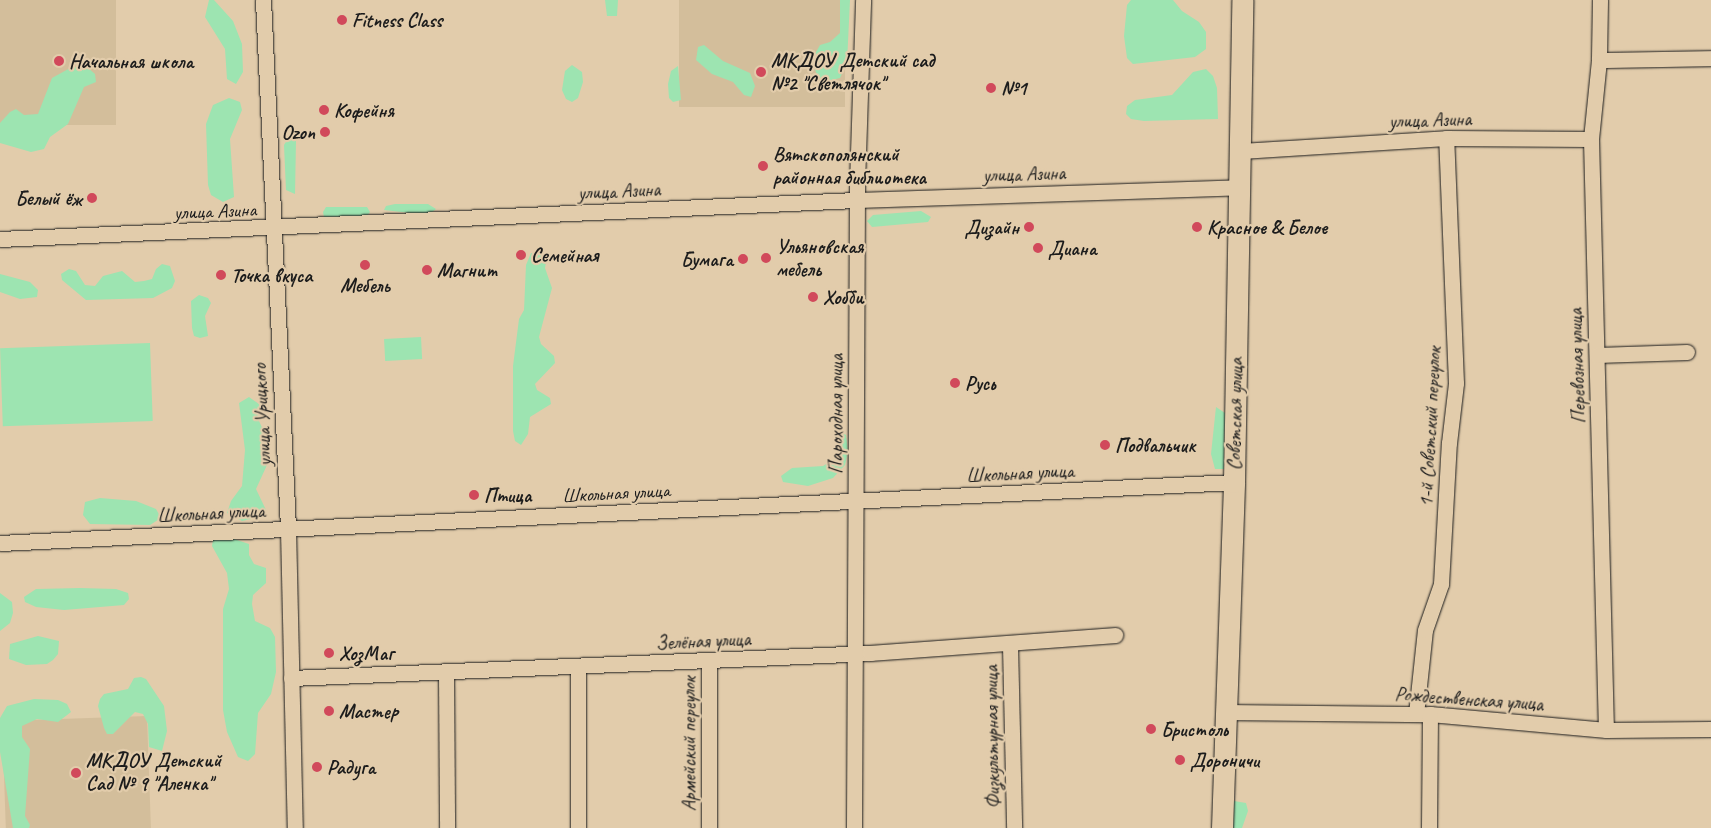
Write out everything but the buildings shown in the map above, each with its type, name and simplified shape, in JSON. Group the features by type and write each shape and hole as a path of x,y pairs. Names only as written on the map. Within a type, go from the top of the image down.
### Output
{"street":[{"name":"улица Урицкого","path":"263,0 272,229 288,529 295,828"},
{"name":"Пароходная улица","path":"854,828 853,654 856,501 857,200 863,0"},
{"name":"Советская улица","path":"1222,828 1224,712 1234,482 1241,151 1242,0"},
{"name":"Перевозная улица","path":"1600,0 1599,60 1591,139 1606,730"},
{"path":"1599,60 1711,58"},
{"name":"улица Азина","path":"1241,151 1446,138 1591,139"},
{"name":"1-й Советский переулок","path":"1429,828 1423,714 1425,630 1441,584 1449,443 1456,383 1446,138"},
{"name":"улица Азина","path":"0,239 272,229 857,200 1240,187"},
{"path":"1597,355 1687,352"},
{"name":"Школьная улица","path":"0,544 1234,482"},
{"name":"Зелёная улица","path":"291,678 446,673 853,654 1010,645 1116,635"},
{"name":"Физкультурная улица","path":"1010,645 1014,828"},
{"name":"Армейский переулок","path":"708,828 709,661"},
{"path":"578,667 578,828"},
{"path":"446,673 447,828"},
{"name":"Рождественская улица","path":"1224,712 1423,714 1606,730 1711,728"}],"shaded area":[{"name":"Начальная школа","path":"0,0 116,0 116,125 0,125"},
{"name":"МКДОУ Детский сад №2 \"Светлячок\"","path":"679,0 845,0 845,107 679,107"},
{"name":"МКДОУ Детский Сад № 9 \"Аленка\"","path":"147,716 151,828 6,828 2,721"}],"green space":[{"path":"209,0 214,0 233,21 242,44 243,72 236,84 227,79 225,49 205,17"},
{"path":"605,0 618,0 617,16 607,16"},
{"path":"840,0 850,0 847,63 840,78 824,82 818,79 812,59 820,45 830,42 840,33"},
{"path":"1131,0 1173,0 1182,11 1199,22 1206,32 1206,49 1195,57 1133,64 1127,58 1124,36 1127,5"},
{"path":"704,45 723,61 750,73 755,86 751,97 744,95 733,82 712,74 696,60 698,47"},
{"path":"572,65 582,72 583,82 578,98 572,102 566,99 562,90 565,71"},
{"path":"678,66 681,100 673,102 669,98 668,84 671,71"},
{"path":"72,67 87,67 95,74 96,82 84,87 68,124 50,137 44,149 31,152 0,143 0,123 10,112 16,109 24,115 38,114 52,78"},
{"path":"1206,69 1213,76 1217,88 1218,119 1144,121 1131,119 1126,114 1127,106 1135,100 1172,95 1193,72"},
{"path":"229,98 240,102 242,110 230,139 234,197 223,202 211,195 208,185 206,124 213,105"},
{"path":"291,134 296,135 295,194 286,190 284,145"},
{"path":"395,204 428,204 436,209 428,215 384,210 386,206"},
{"path":"326,207 367,207 370,212 367,216 324,217 323,212"},
{"path":"921,211 931,217 928,222 872,227 867,221 873,215"},
{"path":"531,253 544,253 547,257 545,268 552,288 539,337 541,344 554,356 555,363 535,384 537,390 550,398 551,404 530,417 528,434 521,445 515,441 513,431 513,366 519,319 524,310 526,265"},
{"path":"162,264 170,266 175,281 172,288 153,298 86,300 62,280 61,274 69,269 76,271 85,285 95,286 103,276 122,271 135,282 152,279 156,269"},
{"path":"0,274 30,282 38,290 37,297 20,299 0,292"},
{"path":"199,295 208,298 211,303 205,316 208,336 200,338 194,336 192,328 191,301"},
{"path":"421,337 422,359 385,361 384,339"},
{"path":"150,343 153,421 3,426 0,348"},
{"path":"249,397 259,404 259,421 265,434 267,465 256,489 266,510 261,517 242,521 227,513 231,501 242,486 245,450 239,403"},
{"path":"1216,407 1225,413 1224,469 1215,469 1211,454"},
{"path":"840,432 846,435 848,451 845,465 833,478 808,486 783,482 781,476 792,468 823,466 834,459"},
{"path":"100,498 136,501 156,509 161,518 150,525 90,524 83,515 85,502"},
{"path":"231,538 249,544 249,555 254,564 266,568 266,583 253,595 252,604 255,621 270,628 275,637 276,672 271,694 258,713 255,754 248,761 238,757 227,732 223,710 223,609 229,589 227,573 212,546 213,540"},
{"path":"36,589 116,589 128,593 129,599 124,605 64,610 36,607 25,602 24,597"},
{"path":"0,593 12,602 13,613 10,623 0,631"},
{"path":"38,636 59,641 58,654 53,660 47,664 26,665 9,659 10,644"},
{"path":"141,677 146,679 164,706 167,731 162,751 149,747 148,724 143,714 135,712 113,734 107,734 104,728 98,706 100,699 104,694 128,689 134,678"},
{"path":"34,699 58,700 67,704 71,712 58,722 37,719 22,726 22,737 30,749 25,816 30,825 29,828 13,828 0,752 0,718 7,706"},
{"path":"1234,801 1246,803 1248,811 1242,828 1230,828 1229,808"}],"place":[{"name":"Fitness Class","path":"342,20"},
{"name":"Начальная школа","path":"59,61"},
{"name":"МКДОУ Детский сад №2 \"Светлячок\"","path":"761,72"},
{"name":"№1","path":"991,88"},
{"name":"Кофейня","path":"324,110"},
{"name":"Ozon","path":"325,132"},
{"name":"Вятскополянский районная библиотека","path":"763,166"},
{"name":"Белый ёж","path":"92,198"},
{"name":"Дизайн","path":"1029,227"},
{"name":"Красное & Белое","path":"1197,227"},
{"name":"Диана","path":"1038,248"},
{"name":"Семейная","path":"521,255"},
{"name":"Ульяновская мебель","path":"766,258"},
{"name":"Бумага","path":"743,259"},
{"name":"Мебель","path":"365,265"},
{"name":"Магнит","path":"427,270"},
{"name":"Точка вкуса","path":"221,275"},
{"name":"Хобби","path":"813,297"},
{"name":"Русь","path":"955,383"},
{"name":"Подвальчик","path":"1105,445"},
{"name":"Птица","path":"474,495"},
{"name":"ХозМаг","path":"329,653"},
{"name":"Мастер","path":"329,711"},
{"name":"Бристоль","path":"1151,729"},
{"name":"Дороничи","path":"1180,760"},
{"name":"Радуга","path":"317,767"},
{"name":"МКДОУ Детский Сад № 9 \"Аленка\"","path":"76,773"}]}
